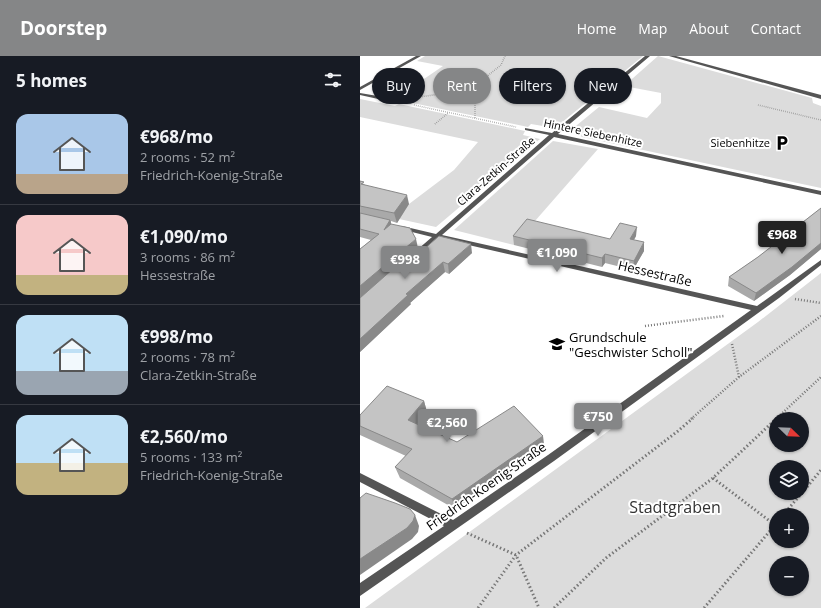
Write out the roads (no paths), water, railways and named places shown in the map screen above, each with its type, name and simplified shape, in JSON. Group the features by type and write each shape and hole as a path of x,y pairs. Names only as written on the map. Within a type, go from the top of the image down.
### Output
{"street":[{"path":"360,89 419,56"},
{"name":"Clara-Zetkin-Straße","path":"407,262 648,56"},
{"path":"671,56 821,97"},
{"path":"360,94 372,96"},
{"name":"Hintere Siebenhitze","path":"527,129 821,193"},
{"name":"Hessestraße","path":"391,225 758,309"},
{"name":"Friedrich-Koenig-Straße","path":"360,590 550,458 730,330 821,262"},
{"path":"360,477 452,526"}],"place":[{"name":"Siebenhitze","path":"782,143"},
{"name":"Grundschule \"Geschwister Scholl\"","path":"557,344"}],"park label":[{"name":"Stadtgraben","path":"675,507"}]}
